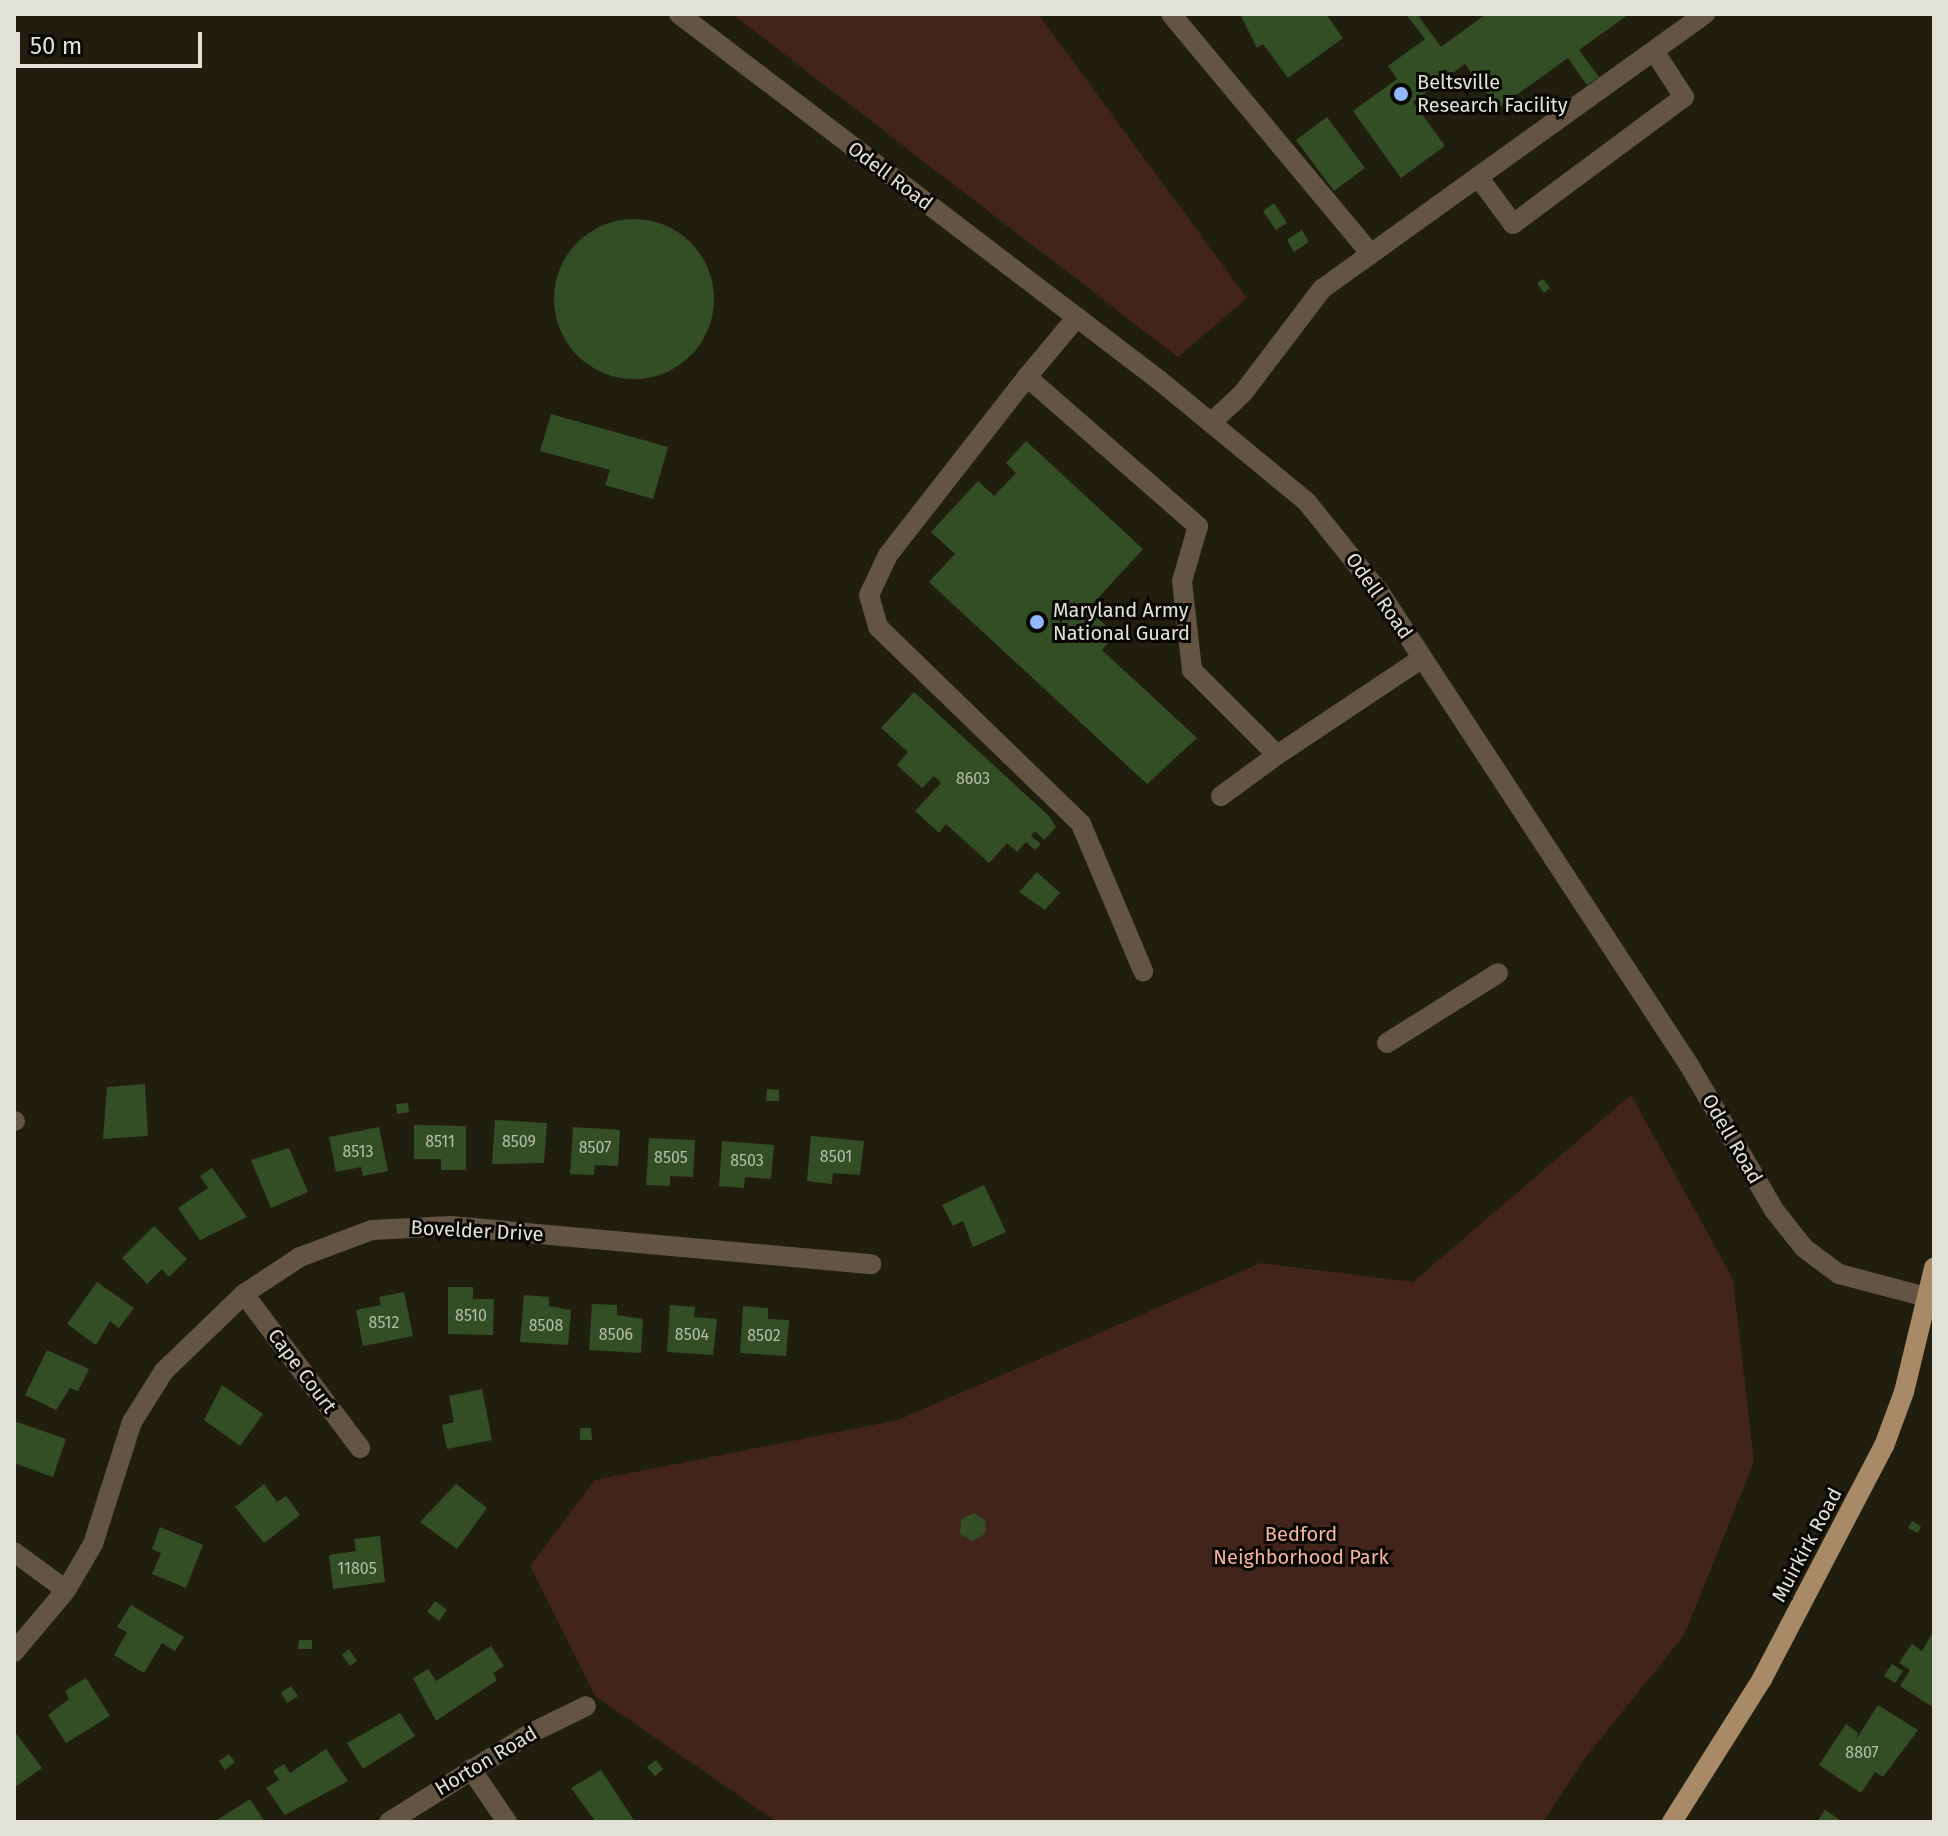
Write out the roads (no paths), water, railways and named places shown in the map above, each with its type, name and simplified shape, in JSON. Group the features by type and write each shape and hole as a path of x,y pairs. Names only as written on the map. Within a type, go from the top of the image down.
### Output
{"main road":[{"name":"Muirkirk Road","path":"1672,1822 1762,1679 1864,1488 1904,1392 1931,1298 1934,1268"}],"street":[{"name":"Odell Road","path":"679,14 1077,317 1212,422 1306,501 1380,593 1689,1065 1774,1210 1804,1248 1839,1274 1931,1298"},
{"path":"1171,14 1371,254"},
{"path":"1212,422 1243,393 1322,289 1705,14"},
{"path":"1479,178 1513,224 1684,97 1654,51"},
{"path":"1077,317 888,555 869,595 878,627 1081,824 1143,971"},
{"path":"1027,377 1198,526 1182,581 1192,670 1277,755"},
{"path":"1221,796 1421,659"},
{"path":"1387,1043 1498,973"},
{"name":"Bovelder Drive","path":"14,1652 66,1590 93,1544 132,1422 146,1396 192,1340 269,1273 337,1240 409,1227 504,1228 871,1264"},
{"name":"Cape Court","path":"244,1294 360,1448"},
{"path":"14,1552 66,1590"},
{"name":"Horton Road","path":"389,1822 471,1769 586,1706"},
{"path":"471,1769 507,1822"}],"place":[{"name":"Beltsville Research Facility","path":"1401,94"},
{"name":"Maryland Army National Guard","path":"1037,622"}],"park label":[{"name":"Bedford Neighborhood Park","path":"1301,1546"}]}
